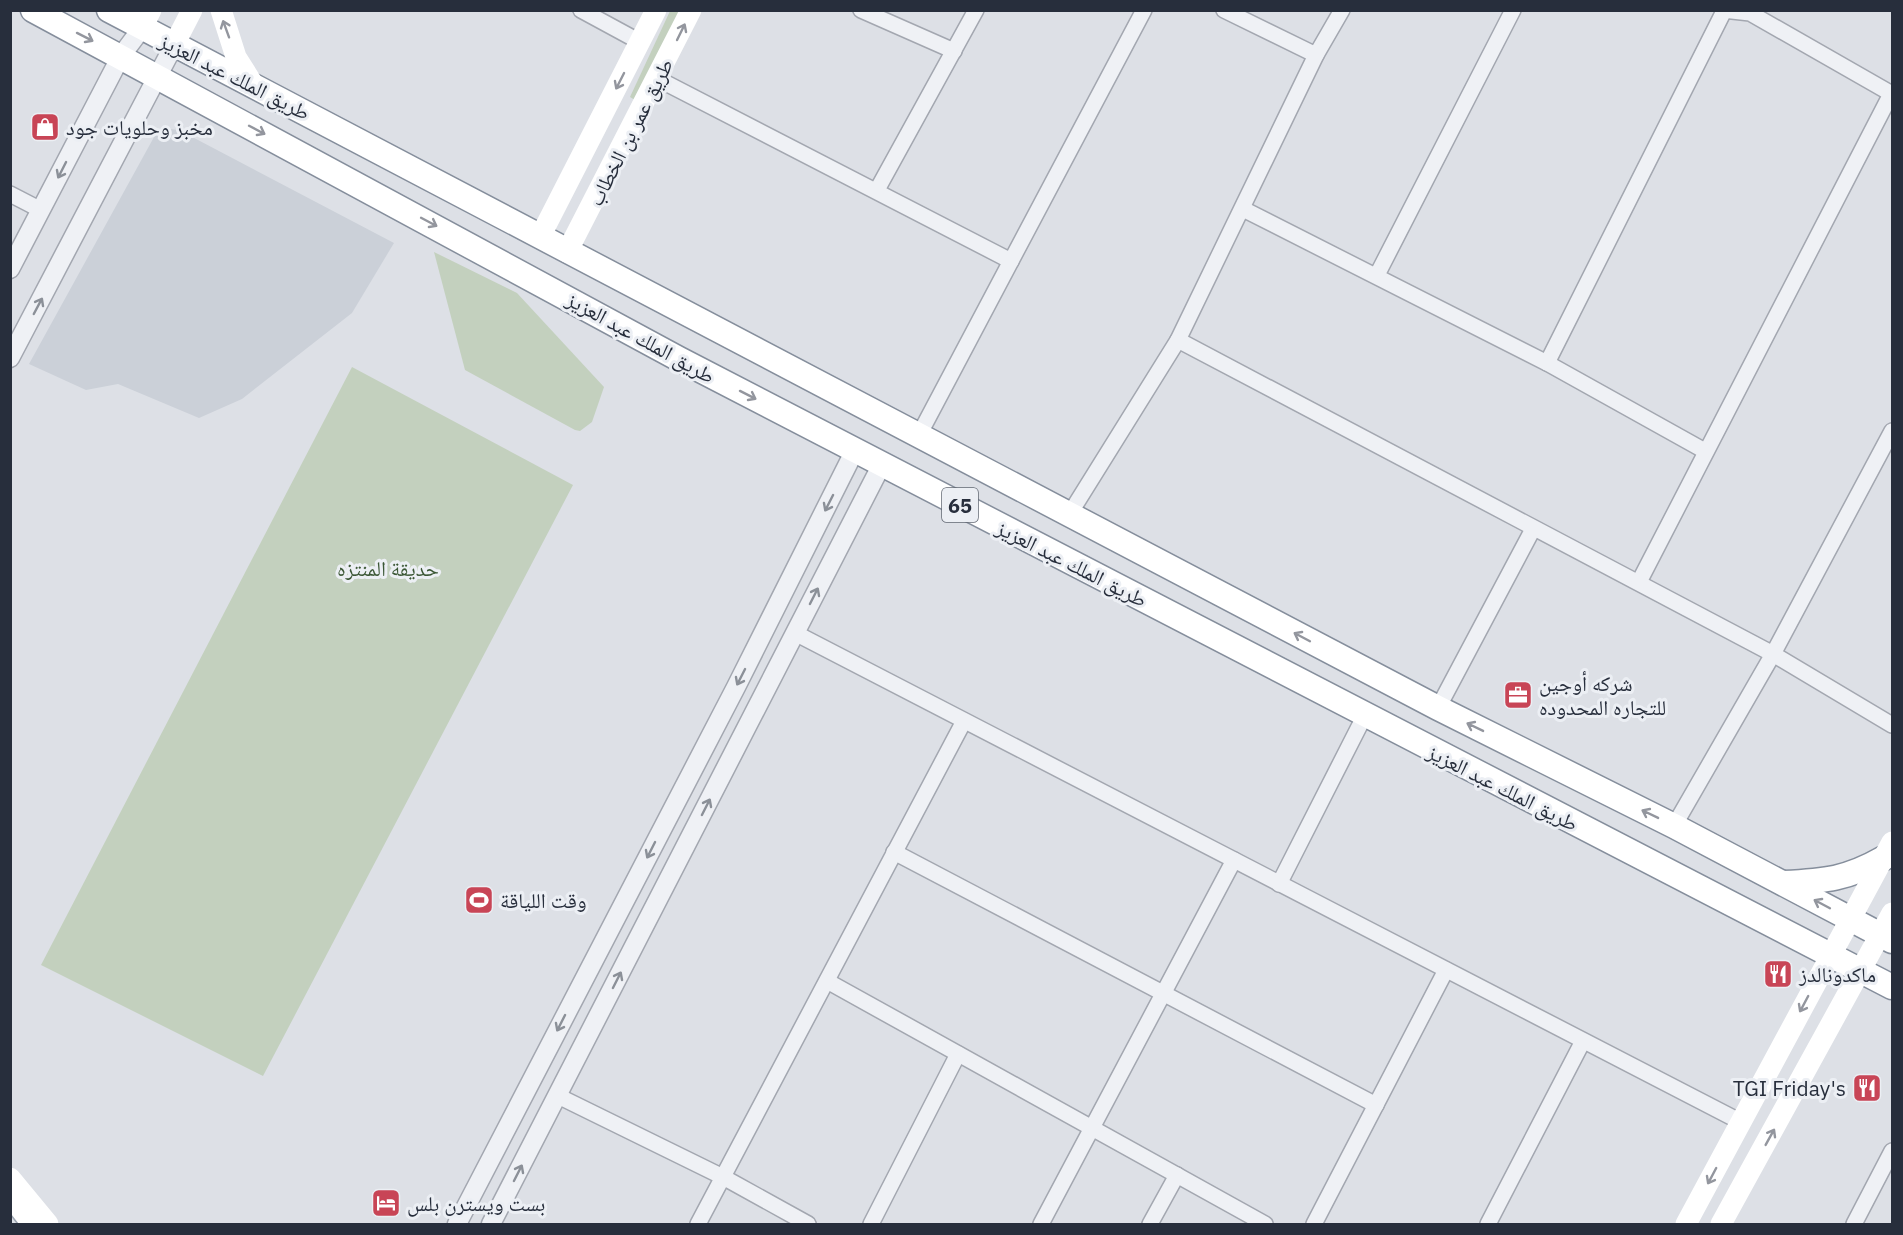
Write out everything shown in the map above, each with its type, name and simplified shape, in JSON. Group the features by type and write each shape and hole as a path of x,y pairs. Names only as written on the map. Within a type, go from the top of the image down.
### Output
{"main road":[{"name":"طريق الملك عبد العزيز","path":"33,10 679,359 1893,987"},
{"name":"طريق الملك عبد العزيز","path":"108,10 147,19 175,43 567,252 1438,708 1674,826 1887,939"},
{"path":"175,43 192,10"},
{"path":"220,10 236,57 253,84"},
{"name":"طريق عمر بن الخطاب","path":"540,237 656,10"},
{"name":"طريق عمر بن الخطاب","path":"567,252 658,79 691,10"},
{"path":"1782,883 1826,881 1856,873 1888,850"},
{"path":"1686,1224 1888,850"},
{"path":"1721,1224 1862,972 1887,939 1893,913"},
{"path":"10,1178 48,1224"},
{"path":"10,1193 34,1224"}],"street":[{"path":"581,10 640,42"},
{"path":"861,10 954,51"},
{"path":"877,190 976,10"},
{"path":"919,435 1144,10"},
{"path":"1224,10 1316,55"},
{"path":"1069,515 1178,340 1316,55 1342,10"},
{"path":"1377,274 1513,10"},
{"path":"1547,363 1724,11 1751,12 1892,94 1639,582"},
{"path":"10,269 121,56 147,19"},
{"path":"10,358 175,43"},
{"path":"658,79 1011,261"},
{"path":"10,194 41,210"},
{"path":"1243,209 1377,274 1547,363 1705,451"},
{"path":"1178,340 1773,654 1893,725"},
{"path":"1674,826 1773,654 1893,431"},
{"path":"457,1224 736,687 855,450"},
{"path":"491,1224 882,464"},
{"path":"1438,708 1533,529"},
{"path":"795,633 1741,1122"},
{"path":"1279,884 1365,715"},
{"path":"698,1224 964,721"},
{"path":"894,852 1376,1105"},
{"path":"1041,1224 1165,994 1234,860"},
{"path":"1314,1224 1446,970"},
{"path":"827,981 1265,1224"},
{"path":"1488,1224 1583,1041"},
{"path":"872,1224 958,1053"},
{"path":"558,1096 723,1177 808,1224"},
{"path":"1854,1224 1893,1151"},
{"path":"1150,1224 1177,1175"}],"shaded area":[{"path":"159,128 179,130 394,243 352,313 242,399 199,418 118,384 86,390 29,364"}],"green space":[{"path":"670,11 681,11 635,100 630,97"},
{"path":"434,252 517,293 604,387 592,422 580,431 575,430 465,370"},
{"name":"حديقة المنتزه","path":"352,367 573,485 263,1076 41,965"}],"place":[{"name":"مخبز وحلويات جود","path":"45,127"},
{"name":"شركه أوجين للتجاره المحدوده","path":"1518,695"},
{"name":"وقت اللياقة","path":"479,900"},
{"name":"ماكدونالدز","path":"1778,974"},
{"name":"TGI Friday's","path":"1867,1088"},
{"name":"بست ويسترن بلس","path":"386,1203"}]}
